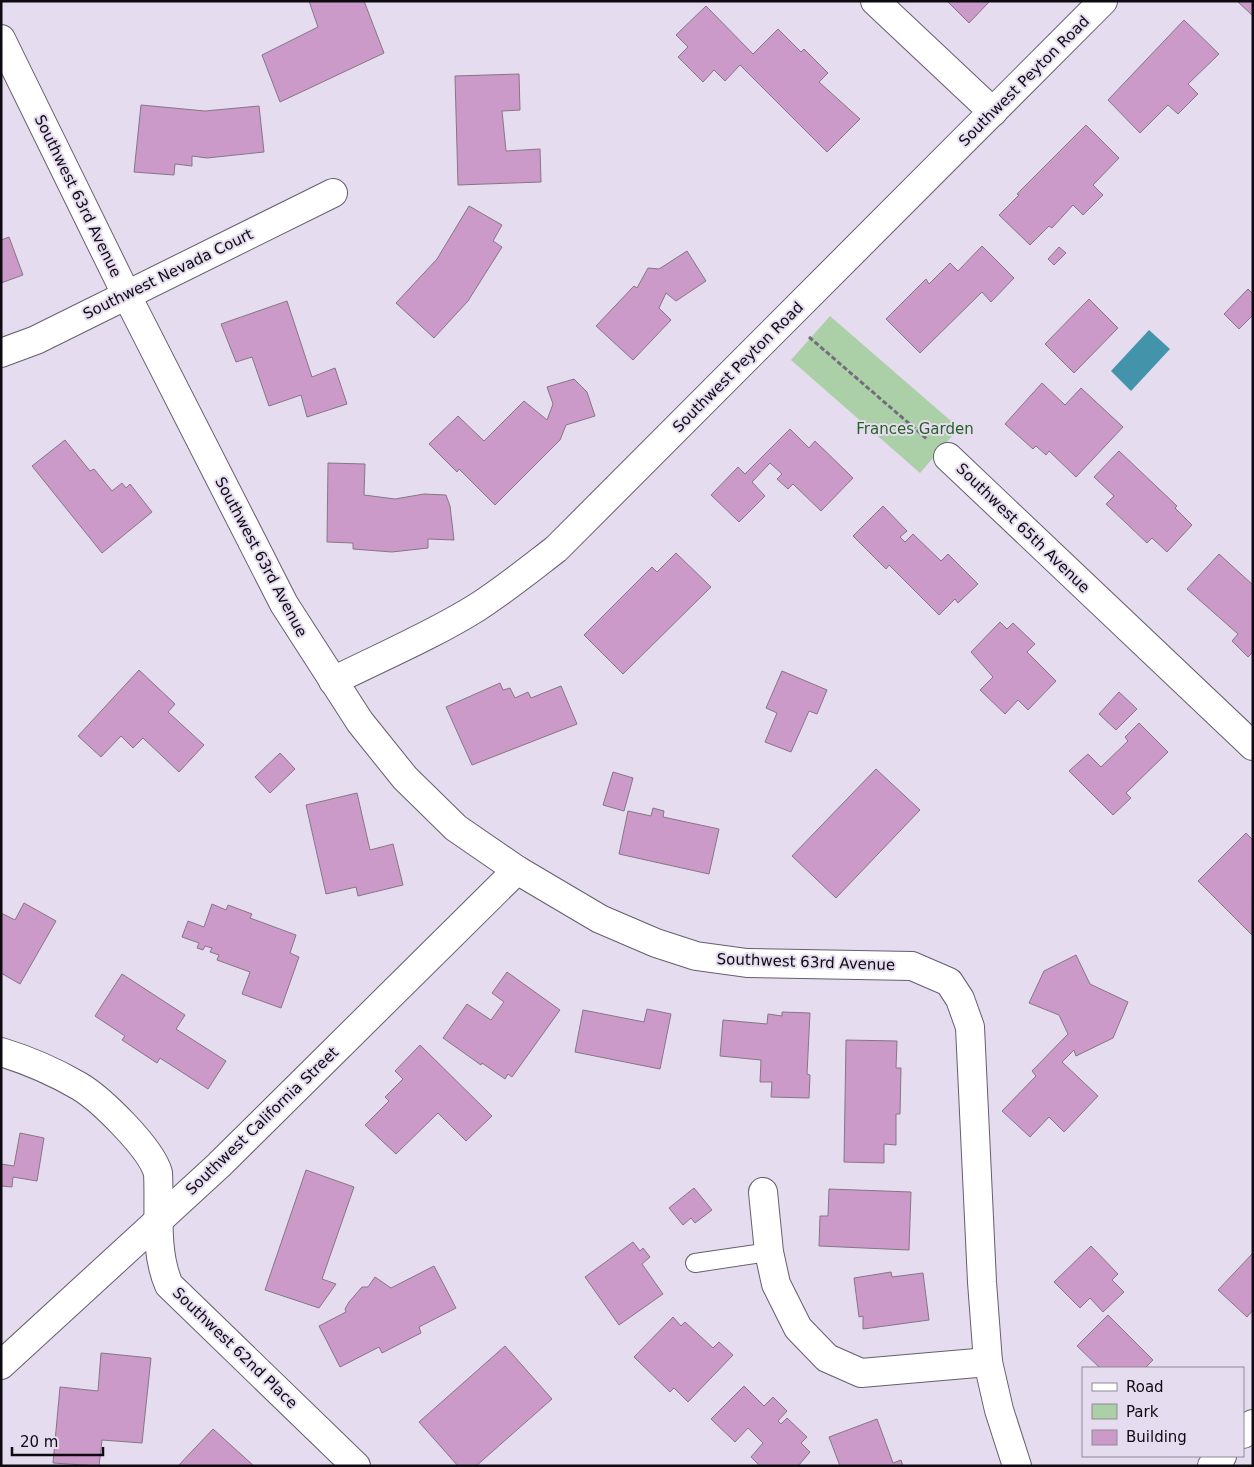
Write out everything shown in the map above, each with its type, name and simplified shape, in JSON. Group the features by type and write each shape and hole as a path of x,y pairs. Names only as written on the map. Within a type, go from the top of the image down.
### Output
{"street":[{"path":"874,1 993,112"},
{"name":"Southwest Peyton Road","path":"333,681 450,623 516,580 549,554 1103,1"},
{"name":"Southwest 63rd Avenue","path":"1,39 126,294 284,604 360,722 405,778 456,828 517,870 600,919 656,943 696,956 747,962 912,966 949,982 960,999 970,1026 982,1282 988,1362 999,1410 1017,1466"},
{"name":"Southwest Nevada Court","path":"1,353 36,340 333,193"},
{"name":"Southwest 65th Avenue","path":"948,457 1253,746"},
{"name":"Southwest California Street","path":"1,1365 219,1165 517,870"},
{"name":"Southwest 62nd Place","path":"1,1052 80,1087 118,1118 156,1164 160,1219 160,1255 162,1270 169,1285 356,1466"},
{"path":"763,1192 769,1252 776,1284 798,1328 827,1358 861,1373 988,1362"},
{"path":"1244,1433 1253,1424"},
{"path":"1212,1466 1221,1457"}],"lane":[{"path":"695,1263 769,1252"}],"path":[{"name":"Southwest 65th Avenue","path":"787,318 948,457"}],"green space":[{"name":"Frances Garden","path":"830,316 959,428 920,473 791,360"}],"water":[{"path":"1149,330 1170,349 1131,391 1111,371"}],"building":[{"path":"309,1 364,1 384,53 280,102 262,55 318,27"},
{"path":"947,1 990,1 969,23"},
{"path":"1237,1 1253,1 1253,16"},
{"path":"706,6 753,54 778,29 801,52 804,49 828,73 819,82 860,119 827,152 740,65 725,81 714,70 703,82 678,57 688,47 676,35"},
{"path":"1184,20 1219,54 1188,84 1198,94 1178,114 1168,105 1140,133 1108,100"},
{"path":"519,74 520,110 502,111 506,151 540,149 541,182 458,185 455,76"},
{"path":"141,105 205,111 259,106 264,152 207,158 192,156 192,166 175,164 174,175 134,172"},
{"path":"1086,125 1119,158 1093,185 1103,195 1083,215 1073,205 1052,228 1049,226 1030,245 999,215 1019,195 1017,194"},
{"path":"469,206 502,225 493,241 502,247 468,301 434,338 396,303 437,259"},
{"path":"9,237 23,275 1,283 1,240"},
{"path":"982,246 1014,278 991,302 982,292 920,353 886,319 926,279 929,284 950,263 958,271"},
{"path":"1059,247 1066,253 1054,265 1048,259"},
{"path":"687,251 706,281 676,301 666,293 659,308 671,320 633,360 596,326 634,286 637,288 648,268 659,269"},
{"path":"1248,289 1253,294 1253,315 1239,329 1224,314"},
{"path":"1089,299 1118,328 1074,373 1045,344"},
{"path":"287,301 312,377 335,368 347,404 307,417 301,395 269,406 252,357 236,362 221,324"},
{"path":"574,379 587,392 595,416 566,425 560,440 495,505 459,469 457,472 429,444 458,416 484,441 524,401 547,420 553,404 547,387"},
{"path":"1042,383 1065,405 1081,388 1123,427 1076,477 1049,451 1046,455 1036,446 1033,449 1005,424"},
{"path":"790,429 809,448 815,441 853,478 821,511 793,484 788,489 777,479 782,474 770,463 752,482 765,496 739,522 711,495 738,467 745,474"},
{"path":"65,440 90,471 94,469 112,491 122,483 126,488 130,484 152,512 102,553 32,466"},
{"path":"1119,451 1177,506 1175,508 1192,525 1167,552 1152,538 1147,543 1106,504 1114,496 1094,477"},
{"path":"328,463 365,464 364,495 395,499 424,494 446,495 450,506 454,540 428,539 428,548 392,552 353,549 353,543 327,542"},
{"path":"883,506 907,531 900,537 905,542 913,534 941,561 948,554 978,584 958,603 955,599 939,615 889,565 886,569 853,536"},
{"path":"676,553 711,587 623,674 584,635 652,567 657,572"},
{"path":"1219,554 1253,585 1253,652 1248,657 1232,641 1238,634 1187,589"},
{"path":"1000,622 1007,629 1013,623 1035,644 1027,652 1056,681 1028,710 1018,700 1005,714 980,690 993,677 971,652"},
{"path":"139,670 175,704 168,712 204,745 179,772 143,738 133,748 121,736 101,757 78,736"},
{"path":"782,671 827,690 817,714 809,711 791,752 765,742 777,713 766,708"},
{"path":"500,683 503,690 510,688 515,698 528,692 531,698 561,686 577,724 472,765 446,707"},
{"path":"1119,692 1137,709 1116,730 1099,714"},
{"path":"1139,723 1168,752 1126,793 1131,798 1113,815 1069,771 1088,754 1101,767 1128,741 1125,737"},
{"path":"280,753 295,769 270,793 255,777"},
{"path":"876,769 920,810 836,898 792,856"},
{"path":"613,772 633,778 624,811 603,805"},
{"path":"357,793 370,850 393,844 403,885 358,896 356,887 326,894 306,805"},
{"path":"653,808 664,811 663,817 719,829 709,874 619,854 628,811 651,816"},
{"path":"1246,833 1253,840 1252,935 1198,881"},
{"path":"24,903 56,921 20,984 1,973 1,913 15,920"},
{"path":"212,904 226,910 228,905 252,914 250,918 296,935 290,953 299,957 281,1008 242,994 250,972 217,960 219,955 210,952 212,948 205,946 203,950 197,948 199,943 182,937 188,921 204,927"},
{"path":"1076,955 1090,984 1128,1002 1113,1038 1076,1056 1074,1050 1062,1062 1098,1096 1064,1132 1049,1117 1030,1137 1002,1111 1036,1076 1032,1071 1068,1034 1059,1015 1029,1003 1044,971"},
{"path":"507,972 560,1010 512,1077 508,1074 505,1079 482,1063 481,1065 443,1038 467,1004 491,1020 504,1002 492,993"},
{"path":"122,974 185,1015 176,1029 226,1061 208,1089 160,1058 157,1063 122,1040 125,1036 95,1016"},
{"path":"647,1009 671,1014 660,1069 575,1052 583,1010 644,1022"},
{"path":"782,1012 810,1013 807,1074 810,1075 809,1098 771,1097 772,1082 760,1082 761,1060 720,1056 723,1020 767,1024 768,1014 782,1016"},
{"path":"846,1040 897,1041 896,1068 901,1068 900,1114 896,1114 896,1145 884,1144 884,1163 844,1162"},
{"path":"420,1045 492,1116 466,1141 438,1113 396,1154 365,1125 389,1101 385,1097 403,1079 395,1071"},
{"path":"20,1133 44,1138 37,1181 13,1177 12,1187 1,1186 1,1164 14,1166"},
{"path":"306,1170 354,1187 322,1279 336,1284 319,1308 265,1290"},
{"path":"694,1188 712,1210 695,1223 691,1218 683,1225 669,1208"},
{"path":"829,1189 911,1192 909,1250 819,1246 820,1216 828,1216"},
{"path":"633,1242 640,1251 643,1248 650,1257 642,1264 663,1294 619,1325 585,1277"},
{"path":"1091,1246 1118,1274 1112,1280 1124,1292 1103,1312 1090,1298 1080,1308 1054,1282"},
{"path":"1253,1253 1253,1310 1247,1317 1218,1290"},
{"path":"434,1266 456,1308 419,1327 421,1333 382,1353 379,1347 340,1367 319,1326 346,1312 345,1309 349,1302 362,1287 368,1287 375,1277 391,1288"},
{"path":"891,1272 892,1277 923,1273 929,1320 863,1329 863,1316 859,1317 854,1278"},
{"path":"1108,1315 1153,1360 1146,1367 1099,1367 1077,1346"},
{"path":"673,1317 681,1326 685,1322 713,1348 719,1342 733,1355 688,1402 674,1388 670,1392 634,1357"},
{"path":"505,1346 552,1399 476,1466 458,1466 419,1422"},
{"path":"101,1353 151,1358 142,1443 102,1440 99,1466 53,1463 60,1387 98,1391"},
{"path":"744,1386 764,1406 773,1397 787,1411 778,1421 781,1424 787,1418 807,1437 801,1443 810,1452 798,1466 760,1466 751,1457 763,1443 748,1428 735,1442 711,1419"},
{"path":"877,1419 893,1463 901,1460 903,1466 840,1466 829,1437"},
{"path":"213,1429 254,1466 178,1466"}]}
